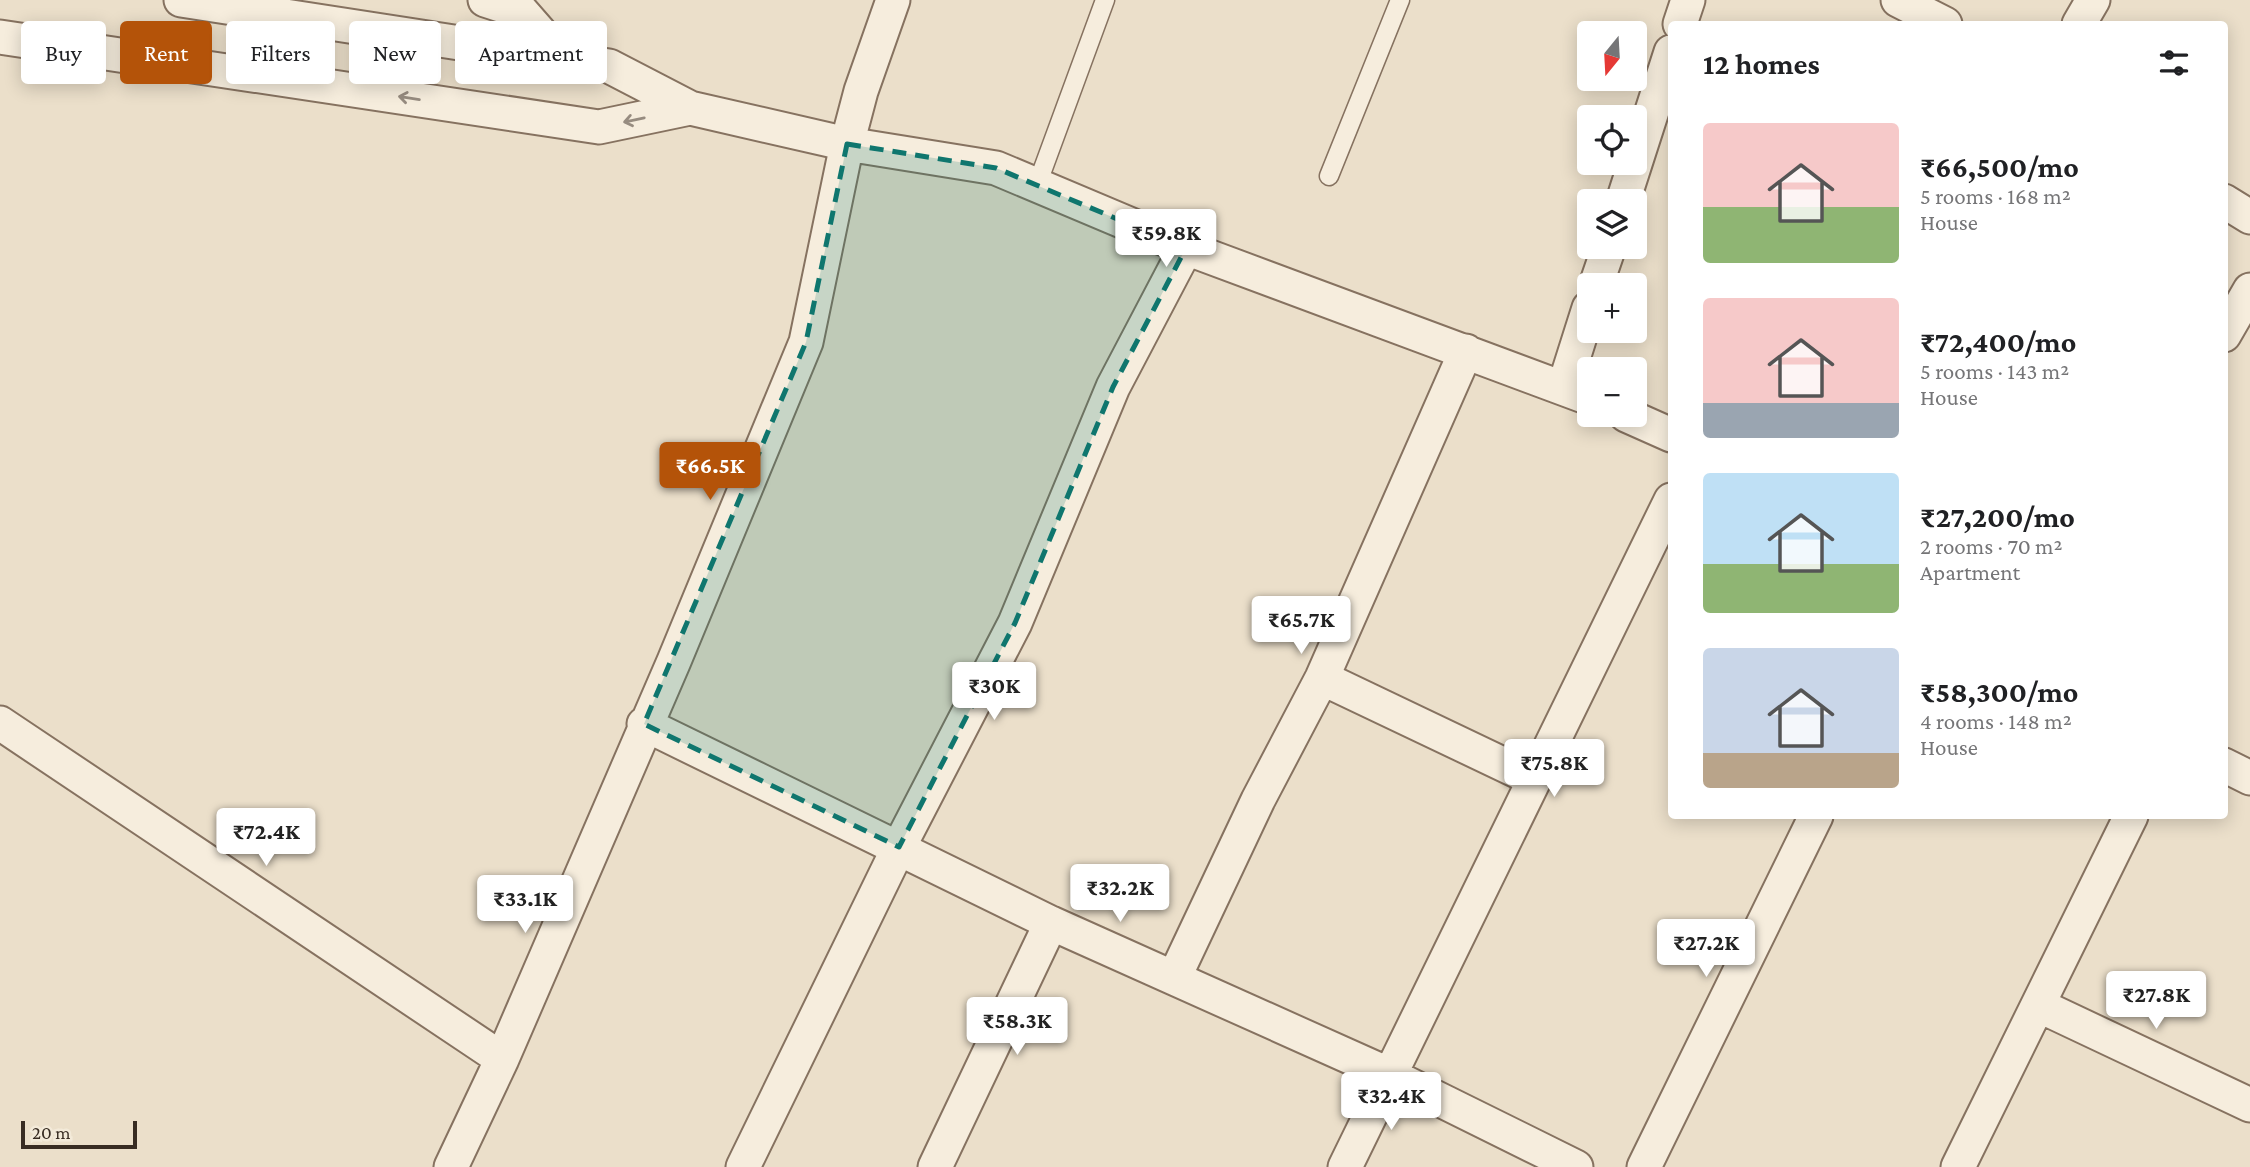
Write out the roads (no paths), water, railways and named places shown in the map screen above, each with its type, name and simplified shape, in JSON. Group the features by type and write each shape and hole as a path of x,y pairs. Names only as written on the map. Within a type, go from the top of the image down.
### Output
{"street":[{"path":"181,0 455,42"},
{"path":"485,0 522,12 530,21"},
{"path":"451,1167 502,1059 644,724 674,661 806,342 846,144 861,91 893,0"},
{"path":"1681,21 1688,0"},
{"path":"1898,0 1939,21"},
{"path":"2081,21 2093,0"},
{"path":"0,37 599,127 690,108"},
{"path":"1627,189 1668,61"},
{"path":"607,66 690,108 846,144 996,168 1186,248 1576,393 1584,343"},
{"path":"2228,203 2250,217"},
{"path":"743,1167 899,847 1015,623 1113,387 1186,248"},
{"path":"2228,328 2250,290"},
{"path":"1174,978 1258,800 1322,678 1466,351"},
{"path":"1647,424 1668,434"},
{"path":"1345,1167 1388,1074 1668,506"},
{"path":"1322,678 1534,779"},
{"path":"0,723 502,1059"},
{"path":"644,724 1051,923 1388,1074 1576,1167"},
{"path":"2228,767 2250,778"},
{"path":"1644,1167 1815,819"},
{"path":"1958,1167 2130,819"},
{"path":"935,1167 1051,923"},
{"path":"2038,1005 2250,1105"}],"lane":[{"path":"1037,185 1105,0"},
{"path":"1329,176 1400,0"}]}
